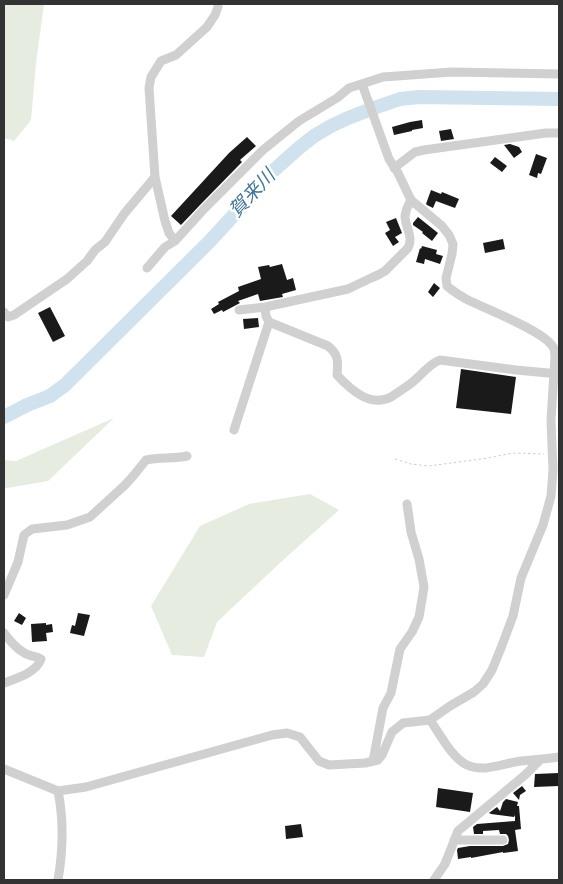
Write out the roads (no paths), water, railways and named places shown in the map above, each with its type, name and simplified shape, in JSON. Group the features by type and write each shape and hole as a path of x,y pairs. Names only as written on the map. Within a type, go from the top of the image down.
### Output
{"street":[{"path":"175,241 167,227 156,177 149,88 152,77 161,61 176,55 207,26 215,15 218,4"},
{"path":"147,268 165,247 175,241 204,209 271,144 299,121 337,98 348,88 384,77 452,72 559,74"},
{"path":"4,769 58,791 86,788 272,735 287,733 300,737 320,761 329,765 357,764 378,760 392,732 403,723 430,720 474,692 483,684 492,670 513,616 522,578 543,525 551,496 554,470 551,420 557,374 554,348 548,341 526,327 469,300 447,286 446,278 453,244 442,226 411,200 389,159 362,84"},
{"path":"394,168 415,152 424,150 546,133 559,133"},
{"path":"4,312 8,317 14,315 80,267 105,242 124,214 156,177"},
{"path":"239,310 265,307 348,289 378,276 410,244 411,239 405,214 411,200"},
{"path":"234,430 268,322 265,307"},
{"path":"268,322 328,346 338,359 337,375 357,393 370,400 389,398 440,360 557,374"},
{"path":"4,595 18,562 24,535 32,529 67,525 90,517 125,485 146,460 187,456"},
{"path":"373,761 383,708 391,693 400,649 412,632 419,617 424,587 419,559 411,532 407,504"},
{"path":"4,633 22,651 41,659 39,665 34,669 4,683"},
{"path":"430,720 456,757 467,765 482,768 520,761 559,758"},
{"path":"434,880 444,864 458,831 525,776 540,760"},
{"path":"58,791 61,807 62,857 58,880"},
{"path":"454,840 503,840"}],"waterway":[{"name":"賀来川","path":"4,417 50,396 65,385 210,241 253,194 264,179 300,147 331,126 400,99 419,97 559,99"}]}
